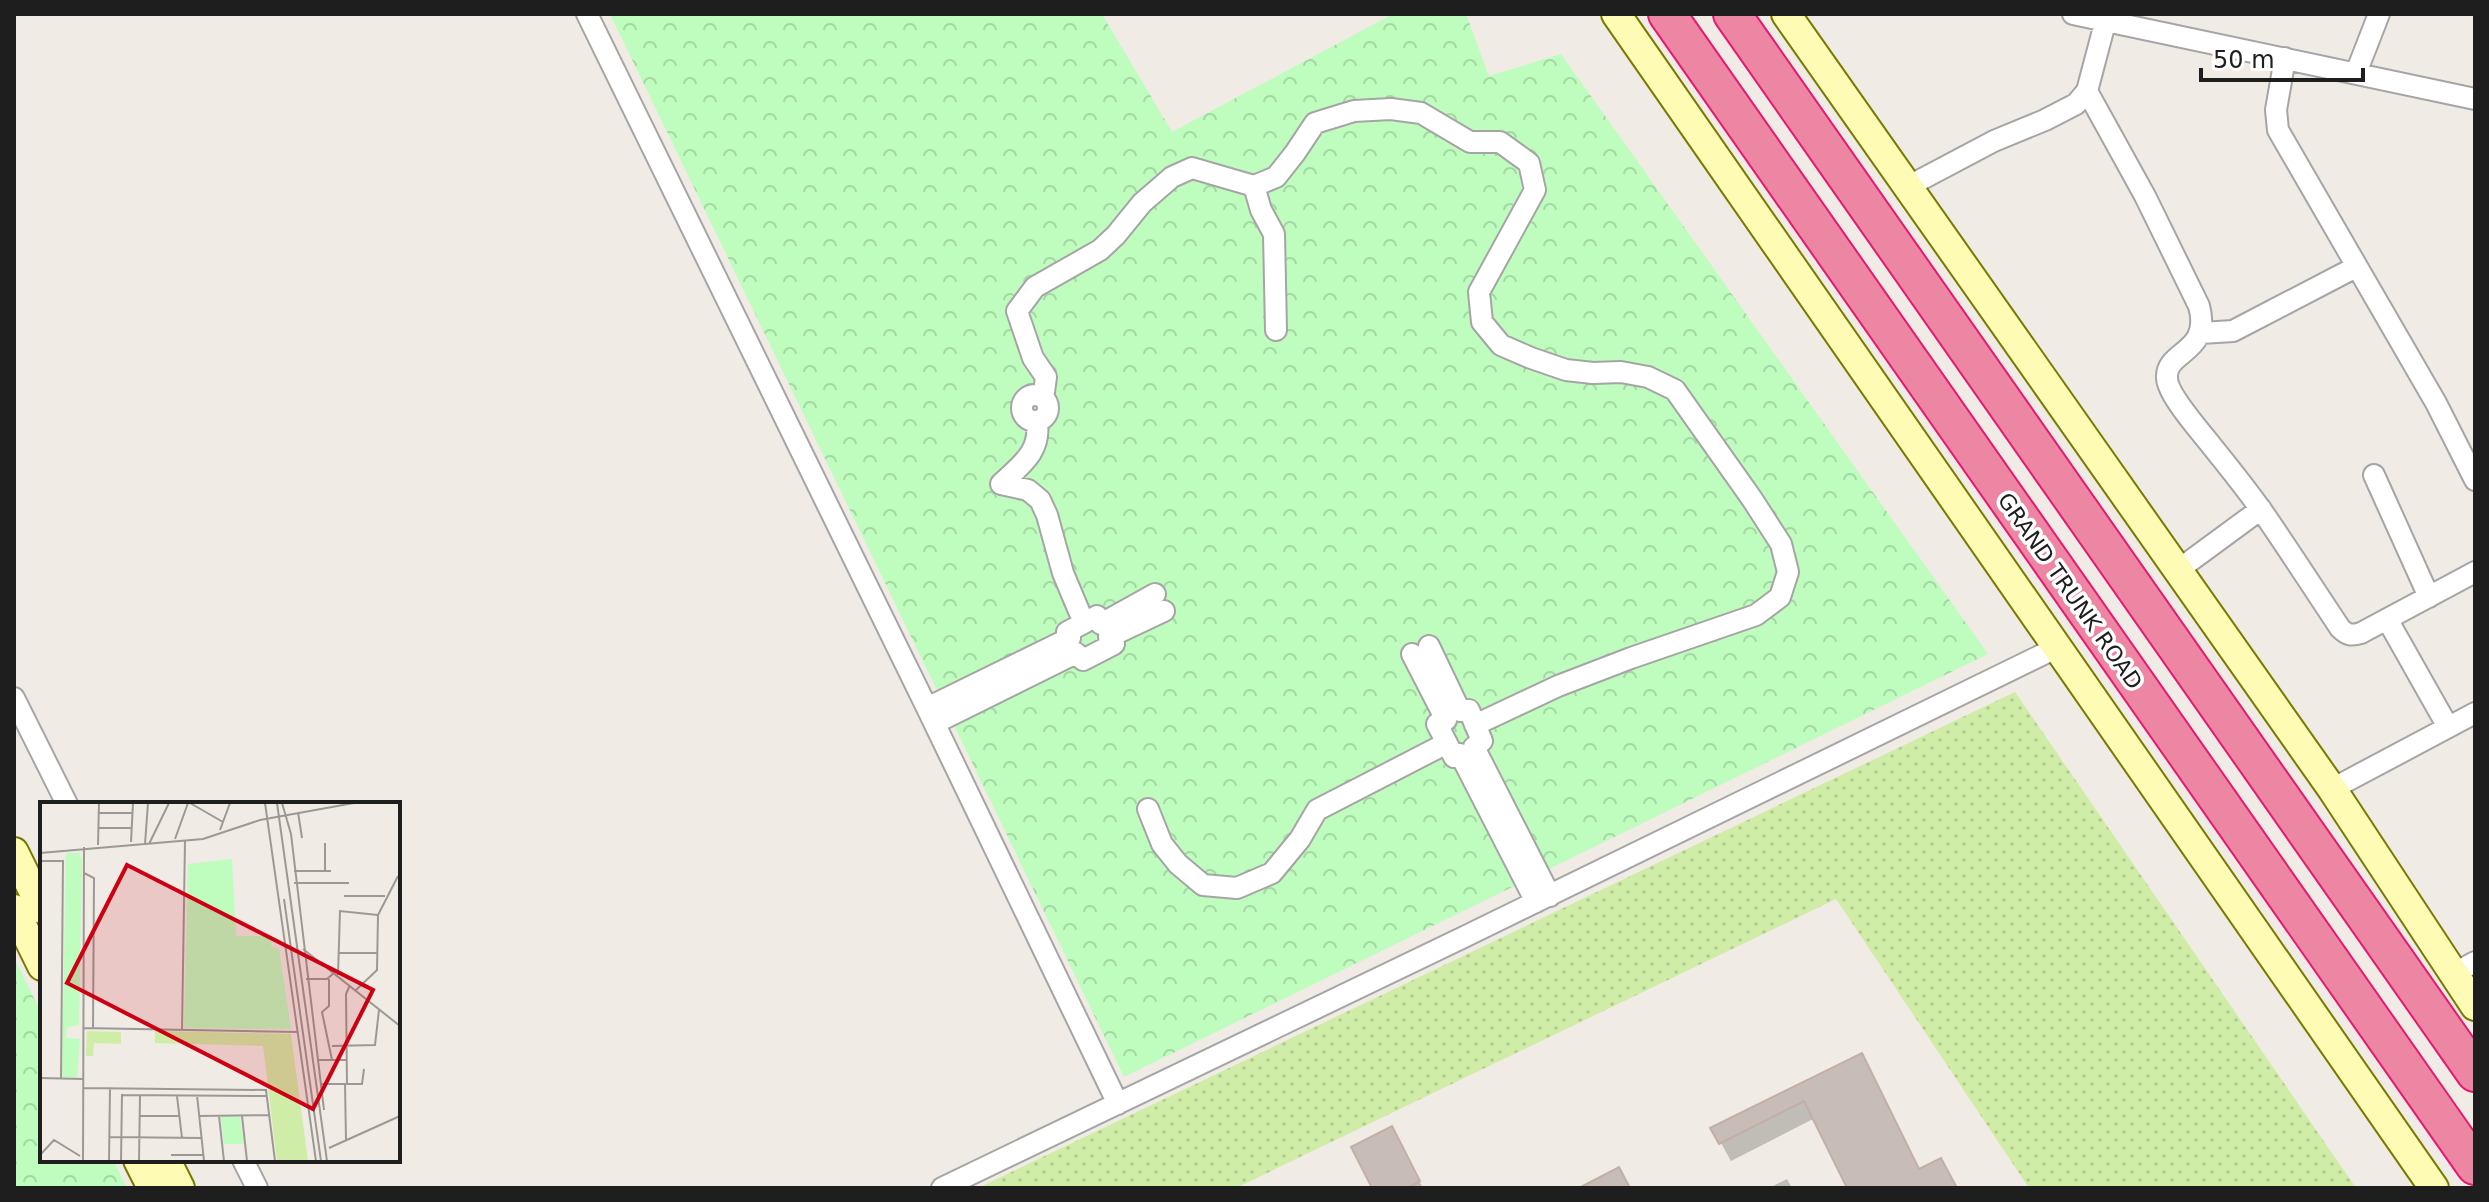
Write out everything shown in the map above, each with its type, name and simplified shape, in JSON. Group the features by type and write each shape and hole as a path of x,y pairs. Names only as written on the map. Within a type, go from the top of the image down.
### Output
{"highway":[{"name":"GRAND TRUNK ROAD","path":"1667,14 2475,1166"},
{"path":"1732,14 2475,1073"}],"street":[{"path":"587,14 1118,1104"},
{"path":"1616,14 2434,1188"},
{"path":"1786,14 2332,789 2464,968 2475,1006"},
{"path":"2073,14 2105,23 2148,23 2285,58 2475,99"},
{"path":"2356,73 2379,14"},
{"path":"1907,187 1994,141 2076,104 2087,91 2105,23"},
{"path":"2285,58 2276,110 2278,130 2436,403 2475,480"},
{"path":"2087,91 2145,196 2203,320 2201,333 2169,368 2166,377 2170,389 2193,424 2261,509 2346,634 2353,636 2361,633 2475,572"},
{"path":"1084,623 1063,573 1040,500 1028,490 1001,484 1029,457 1039,437 1037,421 1045,417 1049,409 1046,400 1026,393 1044,392 1046,377 1033,358 1017,311 1035,287 1100,250 1142,203 1172,177 1192,168 1254,186 1276,177 1315,123 1354,111 1391,109 1421,113 1470,142 1500,142 1529,163 1535,190 1479,292 1482,322 1501,345 1531,358 1566,370 1621,372 1648,377 1675,390 1781,544 1788,572 1780,597 1756,615 1558,686 1475,725"},
{"path":"1254,186 1261,210 1274,234 1276,330"},
{"path":"2201,333 2233,331 2356,267"},
{"path":"2374,475 2429,597"},
{"path":"2178,570 2261,509"},
{"path":"1160,602 1109,637 1114,644 1083,660 1076,653 931,716 1070,638 1067,632 1097,616 1101,624 1160,602"},
{"path":"2387,619 2448,727"},
{"path":"942,1188 2056,648"},
{"path":"1420,650 1460,711 1469,710 1482,741 1474,747 1543,899 1460,754 1454,757 1437,724 1446,720 1420,650"},
{"path":"14,698 66,802"},
{"path":"2332,789 2475,713"},
{"path":"1148,809 1162,844 1178,864 1203,885 1237,888 1272,873 1300,839 1317,810 1447,743"},
{"path":"14,852 40,905"},
{"path":"14,909 40,962"},
{"path":"139,1162 152,1188"},
{"path":"167,1162 180,1188"},
{"path":"244,1162 257,1188"}],"green space":[{"path":"610,14 1102,14 1172,132 1393,14 1466,14 1489,76 1561,54 1988,654 1124,1077"},
{"path":"2015,692 2356,1188 2029,1188 1836,899 1236,1188 978,1188"},
{"path":"14,957 40,1011 40,1162 114,1162 127,1188 14,1188"}],"building":[{"path":"1862,1053 1919,1169 1941,1158 1957,1188 1847,1188 1804,1101 1719,1144 1710,1128"},
{"path":"1392,1126 1420,1181 1408,1188 1372,1188 1351,1147"},
{"path":"1619,1167 1630,1188 1579,1188"}]}
